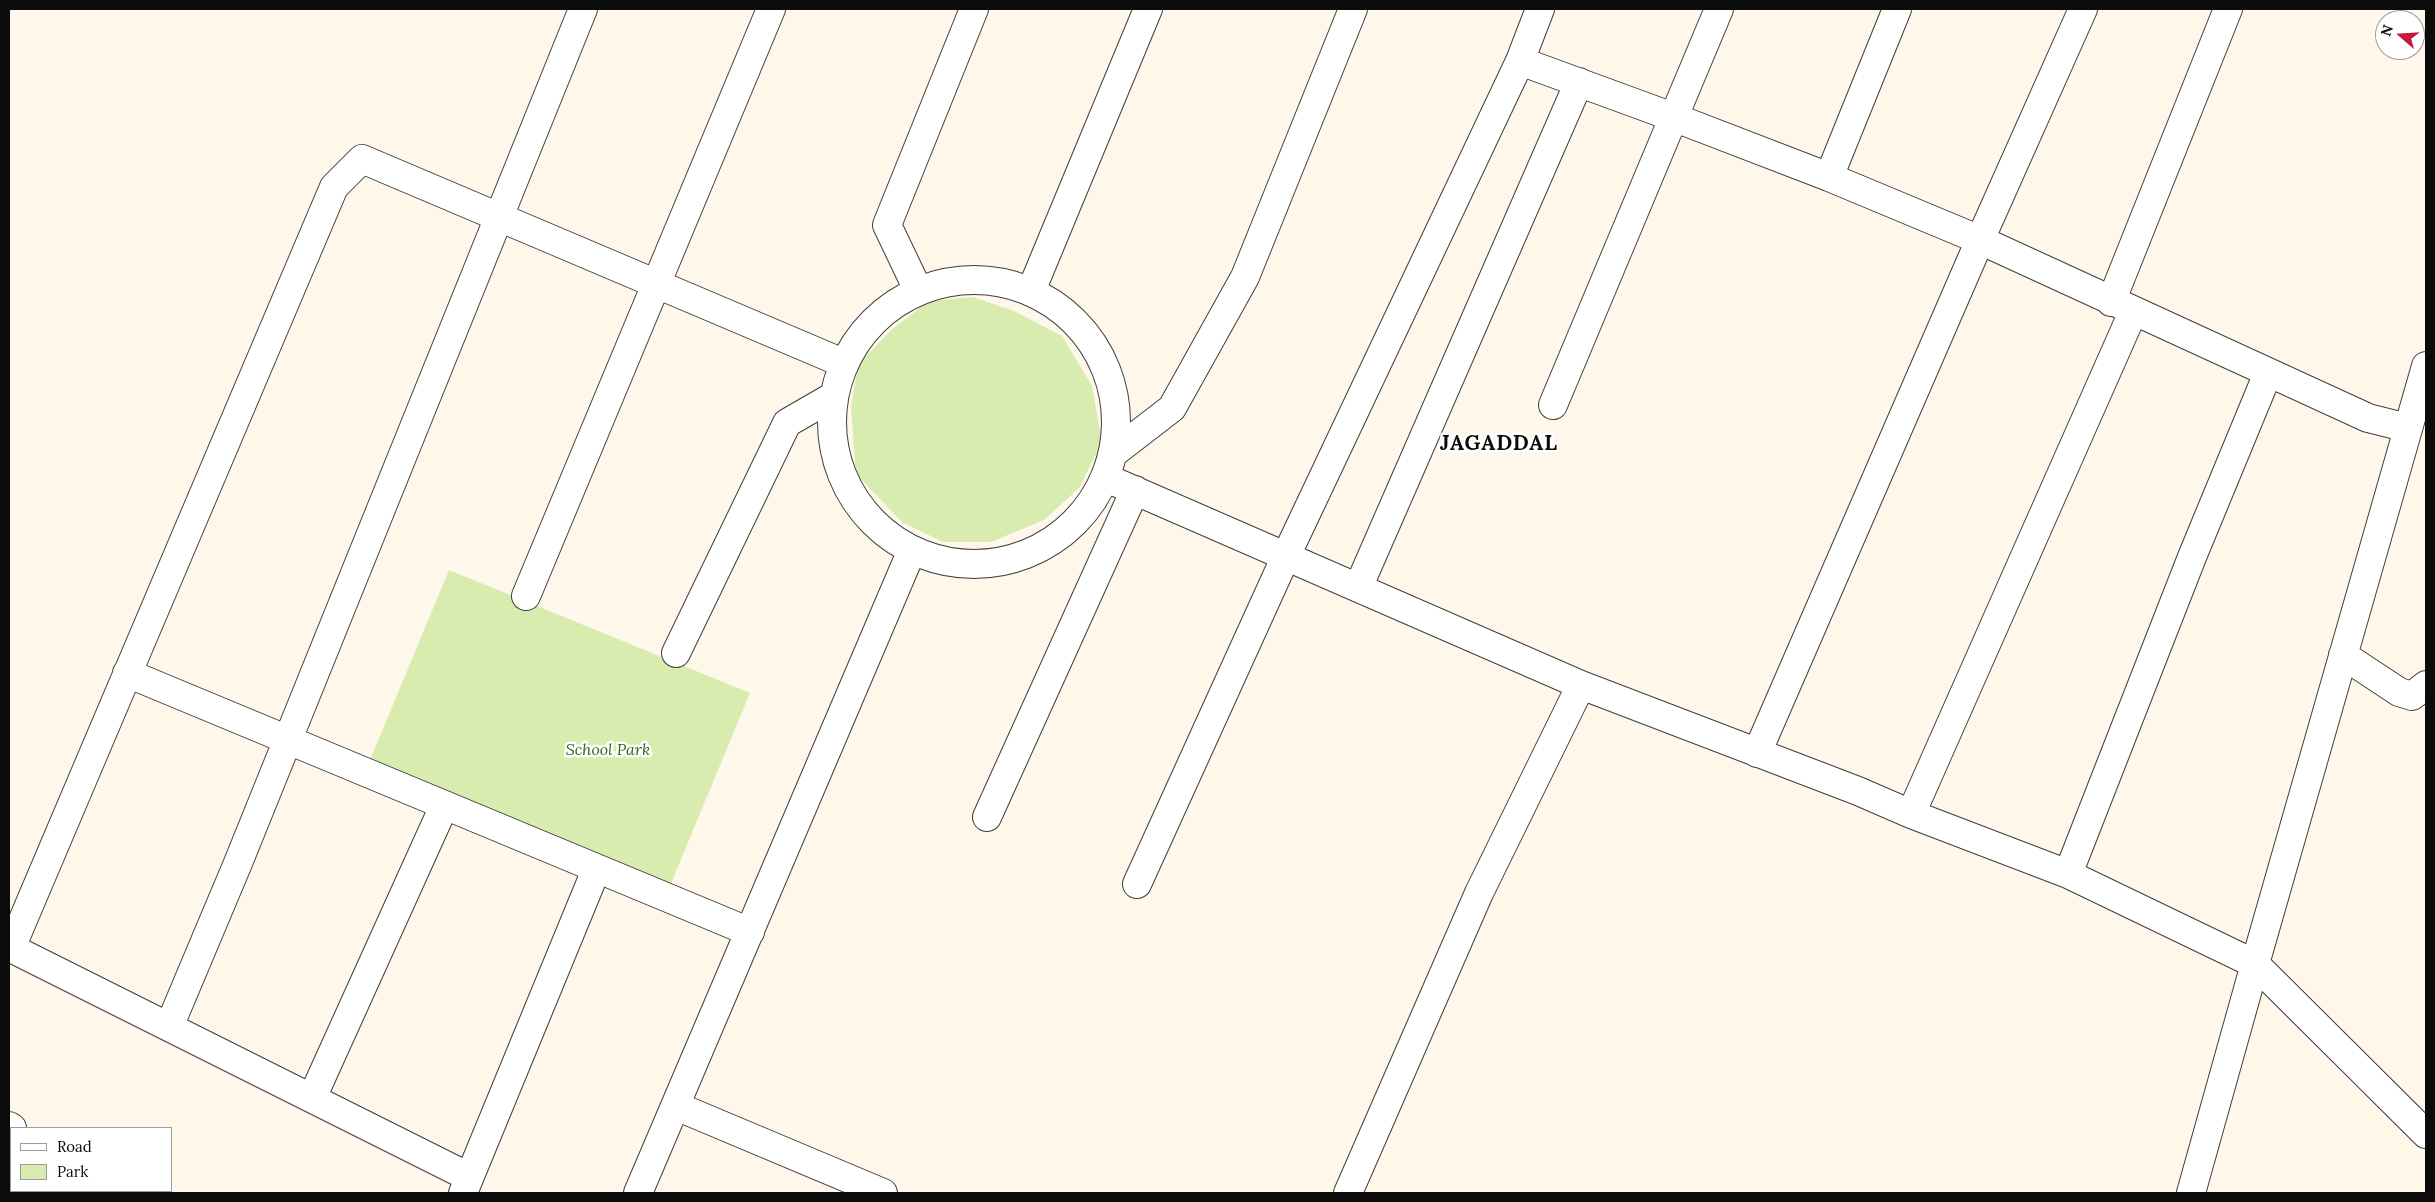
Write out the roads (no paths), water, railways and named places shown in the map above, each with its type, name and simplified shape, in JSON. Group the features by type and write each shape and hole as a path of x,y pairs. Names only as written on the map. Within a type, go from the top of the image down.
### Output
{"street":[{"path":"169,1027 238,863 583,9"},
{"path":"526,596 771,9"},
{"path":"918,290 887,225 974,9"},
{"path":"1031,292 1148,9"},
{"path":"1114,452 1172,408 1245,278 1354,9"},
{"path":"1137,884 1286,556 1520,60 1540,9"},
{"path":"1553,405 1719,9"},
{"path":"1829,177 1897,9"},
{"path":"1757,753 1980,240 2083,9"},
{"path":"1911,814 2122,307 2228,9"},
{"path":"1520,60 1673,116 1829,177 1980,240 2122,307 2368,418 2408,428"},
{"path":"1358,588 1579,82"},
{"path":"596,870 466,1185 312,1098 11,948 334,187 362,159 497,218 843,363"},
{"path":"967,278 1018,285 1058,306 1099,351 1116,407 1114,452 1106,478 1080,518 1029,556 966,566 912,550 882,533 850,495 832,447 832,397 843,363 876,317 918,290 967,278"},
{"path":"2191,1193 2426,366"},
{"path":"2068,874 2192,557 2268,373"},
{"path":"676,653 787,423 832,397"},
{"path":"1106,478 1580,685 1858,791 1911,814 2068,874 2255,964 2426,1134"},
{"path":"988,817 1135,490"},
{"path":"638,1193 912,550"},
{"path":"2343,655 2398,692 2412,696 2426,685"},
{"path":"128,673 596,870 750,932"},
{"path":"1348,1193 1479,893 1580,685"},
{"path":"312,1098 444,806"},
{"path":"676,1106 884,1193"}],"district":[{"name":"JAGADDAL","path":"1499,444"}],"park label":[{"name":"School Park","path":"608,750"}]}
